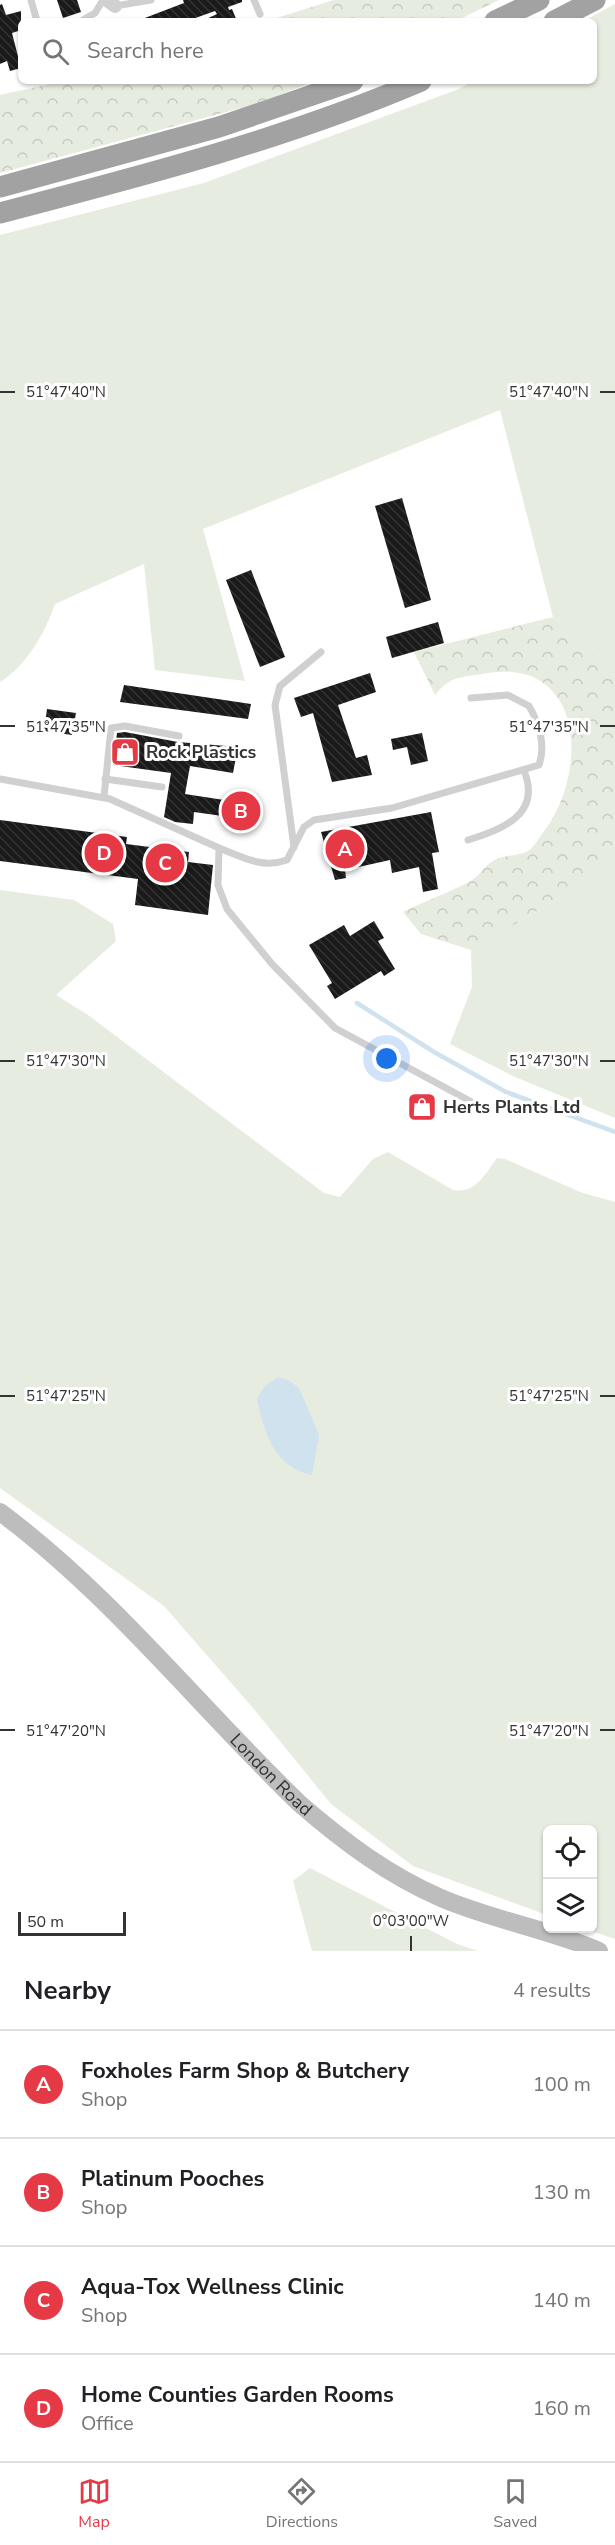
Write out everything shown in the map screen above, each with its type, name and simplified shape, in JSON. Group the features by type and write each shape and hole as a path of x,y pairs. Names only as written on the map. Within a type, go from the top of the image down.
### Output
{"highway":[{"path":"501,18 538,0"},
{"path":"560,18 595,0"},
{"path":"0,187 219,127 344,84"},
{"path":"0,213 226,152 334,115 413,84"}],"main road":[{"name":"London Road","path":"0,1512 42,1544 92,1589 278,1783 335,1834 368,1859 385,1871 443,1899 570,1939 599,1951"}],"lane":[{"path":"31,0 36,18"},
{"path":"86,18 108,2 151,0"},
{"path":"254,0 260,14"},
{"path":"294,849 275,705 280,687 321,652"},
{"path":"0,779 104,797 219,848 258,863 273,865 287,860 304,827 314,820 392,808 539,765 542,756 542,741 530,706 508,695 471,698"},
{"path":"104,797 111,728 125,726 179,736"},
{"path":"468,840 503,827 517,816 530,794 530,785 524,771"},
{"path":"105,779 162,788"},
{"path":"0,784 10,781"},
{"path":"219,848 218,885 227,909 272,964 335,1028 481,1107"}],"green space":[{"path":"334,0 499,0 462,18 277,18"},
{"path":"615,4 615,677 592,648 553,617 500,410 203,529 245,681 155,670 144,564 55,604 34,648 19,667 0,682 0,235 204,183 468,84 597,84 597,18 589,18"},
{"path":"50,84 307,84 263,102 0,173 0,95"},
{"path":"553,617 592,648 615,677 615,842 573,890 471,950 421,934 403,912 469,882 497,859 524,853 535,845 559,805 568,777 571,748 568,721 558,698 541,681 516,672 482,674 451,681 435,695 414,652"},
{"path":"615,842 615,1118 515,1077 450,1044 472,987 471,950 573,890"},
{"path":"0,890 74,900 113,924 116,941 56,995 88,1015 324,1193 340,1197 373,1159 388,1152 453,1190 468,1189 474,1186 497,1158 505,1159 580,1192 615,1202 615,1939 597,1933 597,1825 543,1825 543,1914 413,1866 331,1804 253,1708 164,1606 0,1488"},
{"path":"310,1868 457,1944 478,1951 312,1951 293,1881"}],"water":[{"path":"278,1377 290,1381 299,1388 319,1435 312,1475 299,1471 280,1457 263,1424 257,1399 265,1386"}],"building":[{"path":"57,0 77,0 81,12 63,18"},
{"path":"183,0 242,0 228,7 229,10 232,9 236,18 208,18 217,14 215,11 195,18 145,18 184,3"},
{"path":"2,4 6,15 21,11 21,18 18,18 18,31 12,33 18,56 18,69 10,71 7,61 0,64 0,5"},
{"path":"402,498 431,600 405,608 375,506"},
{"path":"251,570 285,657 260,667 226,580"},
{"path":"438,622 444,643 392,658 386,637"},
{"path":"370,673 376,692 338,705 356,758 367,755 372,775 332,782 313,713 301,717 294,698"},
{"path":"124,685 251,704 248,719 120,702"},
{"path":"47,709 76,713 72,735 44,731"},
{"path":"125,732 178,742 238,747 233,773 190,766 185,794 250,804 251,820 194,812 193,824 175,822 164,817 171,773 113,765 117,733"},
{"path":"422,733 428,761 411,765 407,747 393,750 391,739"},
{"path":"431,812 439,852 432,853 438,889 423,892 419,867 392,873 390,860 345,870 346,878 335,880 321,832"},
{"path":"0,820 127,837 126,844 189,852 188,862 213,865 208,915 135,905 138,879 0,861"},
{"path":"374,921 384,938 378,941 395,969 384,976 381,971 335,999 327,986 332,983 309,945 344,925 350,936"}],"waterway":[{"path":"357,1003 434,1052 506,1092 615,1132"}],"place":[{"name":"Rock Plastics","path":"125,752"},
{"name":"Platinum Pooches","path":"241,811"},
{"name":"Foxholes Farm Shop & Butchery","path":"345,849"},
{"name":"Home Counties Garden Rooms","path":"104,853"},
{"name":"Aqua-Tox Wellness Clinic","path":"165,863"},
{"name":"Herts Plants Ltd","path":"422,1107"}]}
